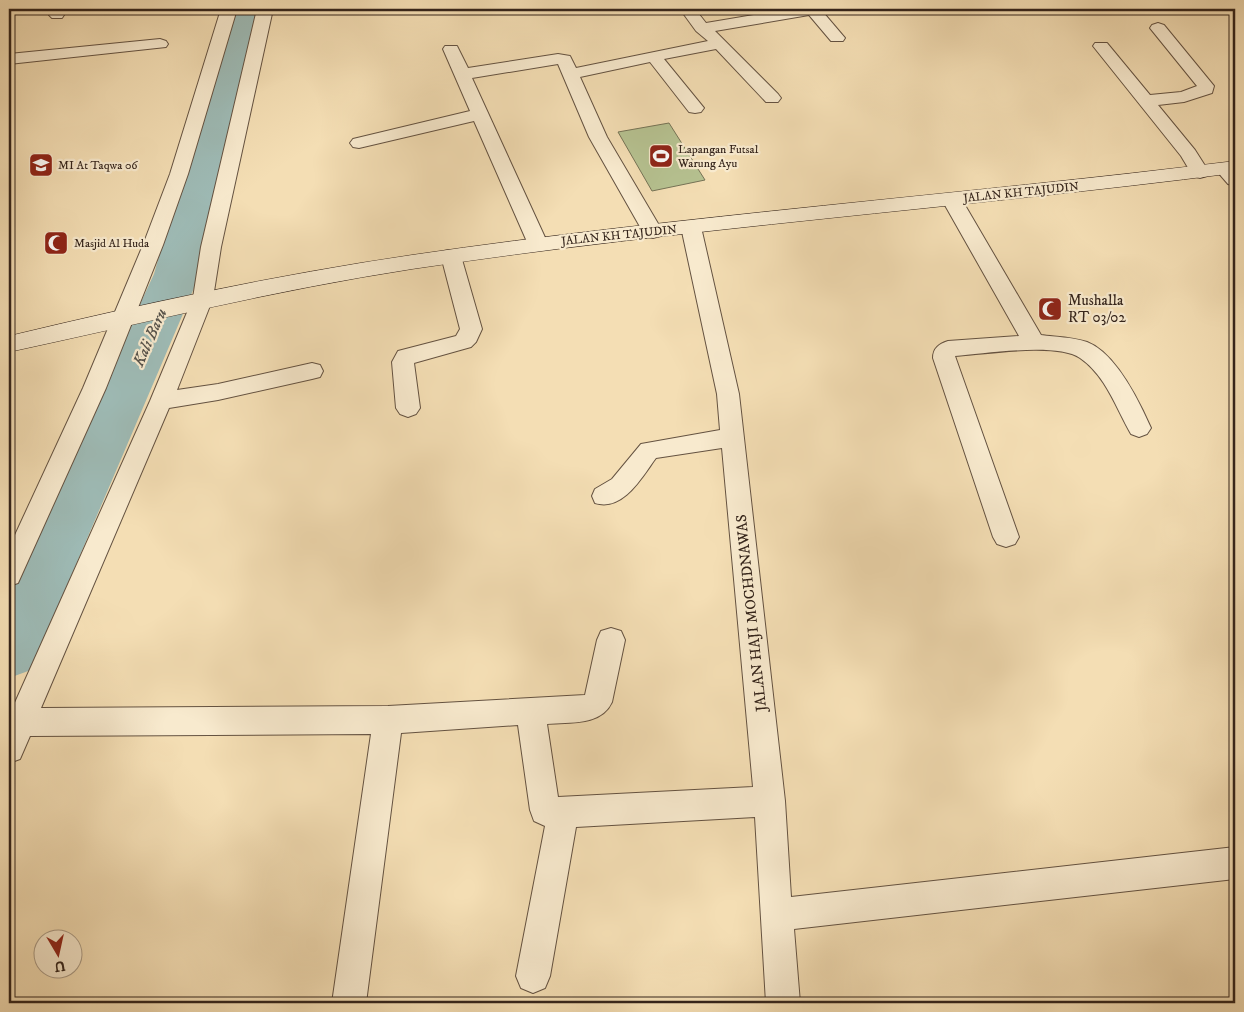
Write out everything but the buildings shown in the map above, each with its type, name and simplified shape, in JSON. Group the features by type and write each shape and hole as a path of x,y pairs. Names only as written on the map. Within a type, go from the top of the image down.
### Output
{"street":[{"path":"9,575 70,445 136,313 229,9"},
{"path":"9,749 161,402 192,301 211,247 265,9"},
{"path":"687,9 702,28 720,43 772,98"},
{"path":"702,28 813,9 837,38"},
{"path":"1146,101 1184,97 1206,89 1206,86 1158,28"},
{"path":"570,74 720,43"},
{"path":"9,59 160,44"},
{"path":"1101,46 1189,154 1200,172"},
{"path":"451,49 538,244"},
{"path":"654,57 695,108"},
{"path":"463,74 558,59 564,60 598,137 653,232"},
{"path":"359,143 481,114"},
{"name":"JALAN KH TAJUDIN","path":"9,344 192,301 451,256 538,244 1200,172 1232,172"},
{"path":"952,200 1034,342"},
{"name":"JALAN HAJI MOCHDNAWAS","path":"692,227 728,394 770,801 783,1003"},
{"path":"408,408 403,362 406,357 462,342 468,337 471,329 451,256"},
{"path":"1006,537 944,358 944,353 948,349 1034,342 1081,348 1092,355 1121,389 1133,411 1139,428"},
{"path":"161,402 218,392 312,371"},
{"path":"604,496 621,486 649,450 732,437"},
{"path":"21,722 388,720 586,708 598,702 611,640"},
{"path":"531,711 545,810 548,812 770,801"},
{"path":"349,1003 388,720"},
{"path":"533,976 563,812"},
{"path":"776,915 1235,863"}],"green space":[{"name":"Lapangan Futsal Warung Ayu","path":"669,123 705,180 652,191 618,132"}],"waterway":[{"name":"Kali Baru","path":"9,651 177,274 245,9"}],"place":[{"name":"Lapangan Futsal Warung Ayu","path":"661,156"},
{"name":"MI At Taqwa 06","path":"41,165"},
{"name":"Masjid Al Huda","path":"56,243"},
{"name":"Mushalla RT 03/02","path":"1050,309"}]}
